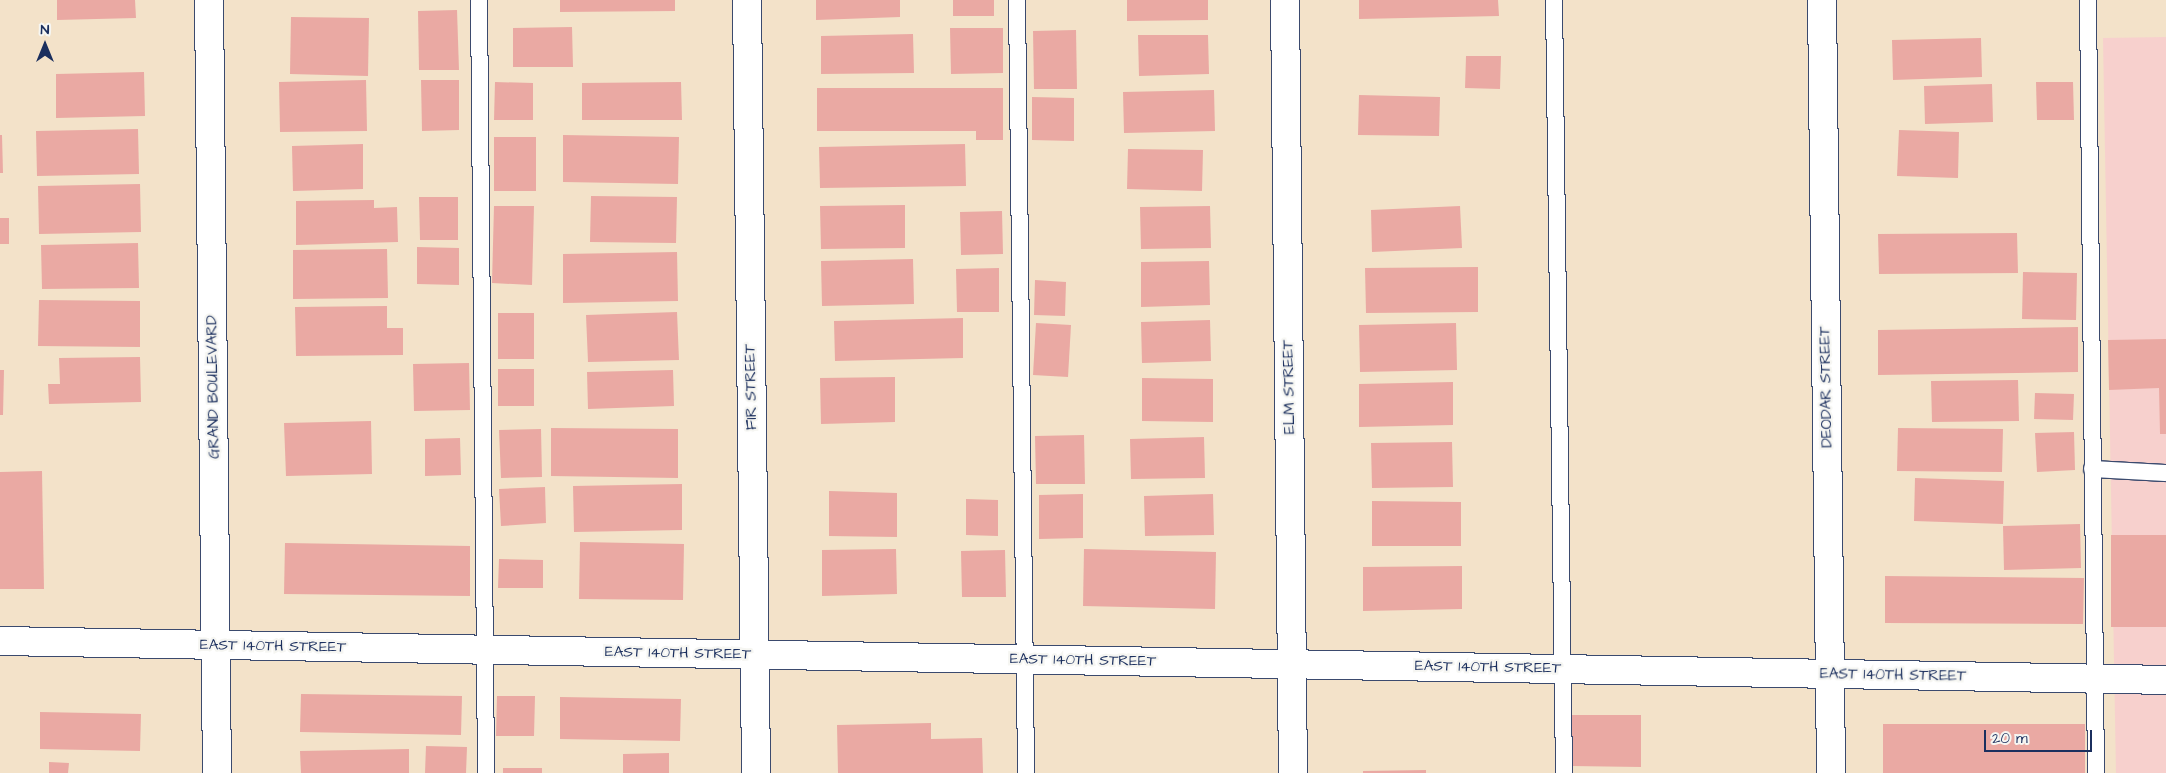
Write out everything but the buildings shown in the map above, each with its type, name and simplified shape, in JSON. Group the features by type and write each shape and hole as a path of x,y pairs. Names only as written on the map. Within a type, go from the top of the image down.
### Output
{"street":[{"name":"GRAND BOULEVARD","path":"209,0 215,645 218,773"},
{"name":"FIR STREET","path":"747,0 756,773"},
{"name":"ELM STREET","path":"1285,0 1293,773"},
{"name":"DEODAR STREET","path":"1822,0 1831,773"},
{"name":"EAST 140TH STREET","path":"0,641 2166,680"}],"lane":[{"path":"479,0 486,773"},
{"path":"1017,0 1026,773"},
{"path":"1554,0 1564,773"},
{"path":"2088,0 2096,773"},
{"path":"2092,469 2166,473"}],"shaded area":[{"path":"2166,37 2166,773 2116,773 2103,38"}]}
